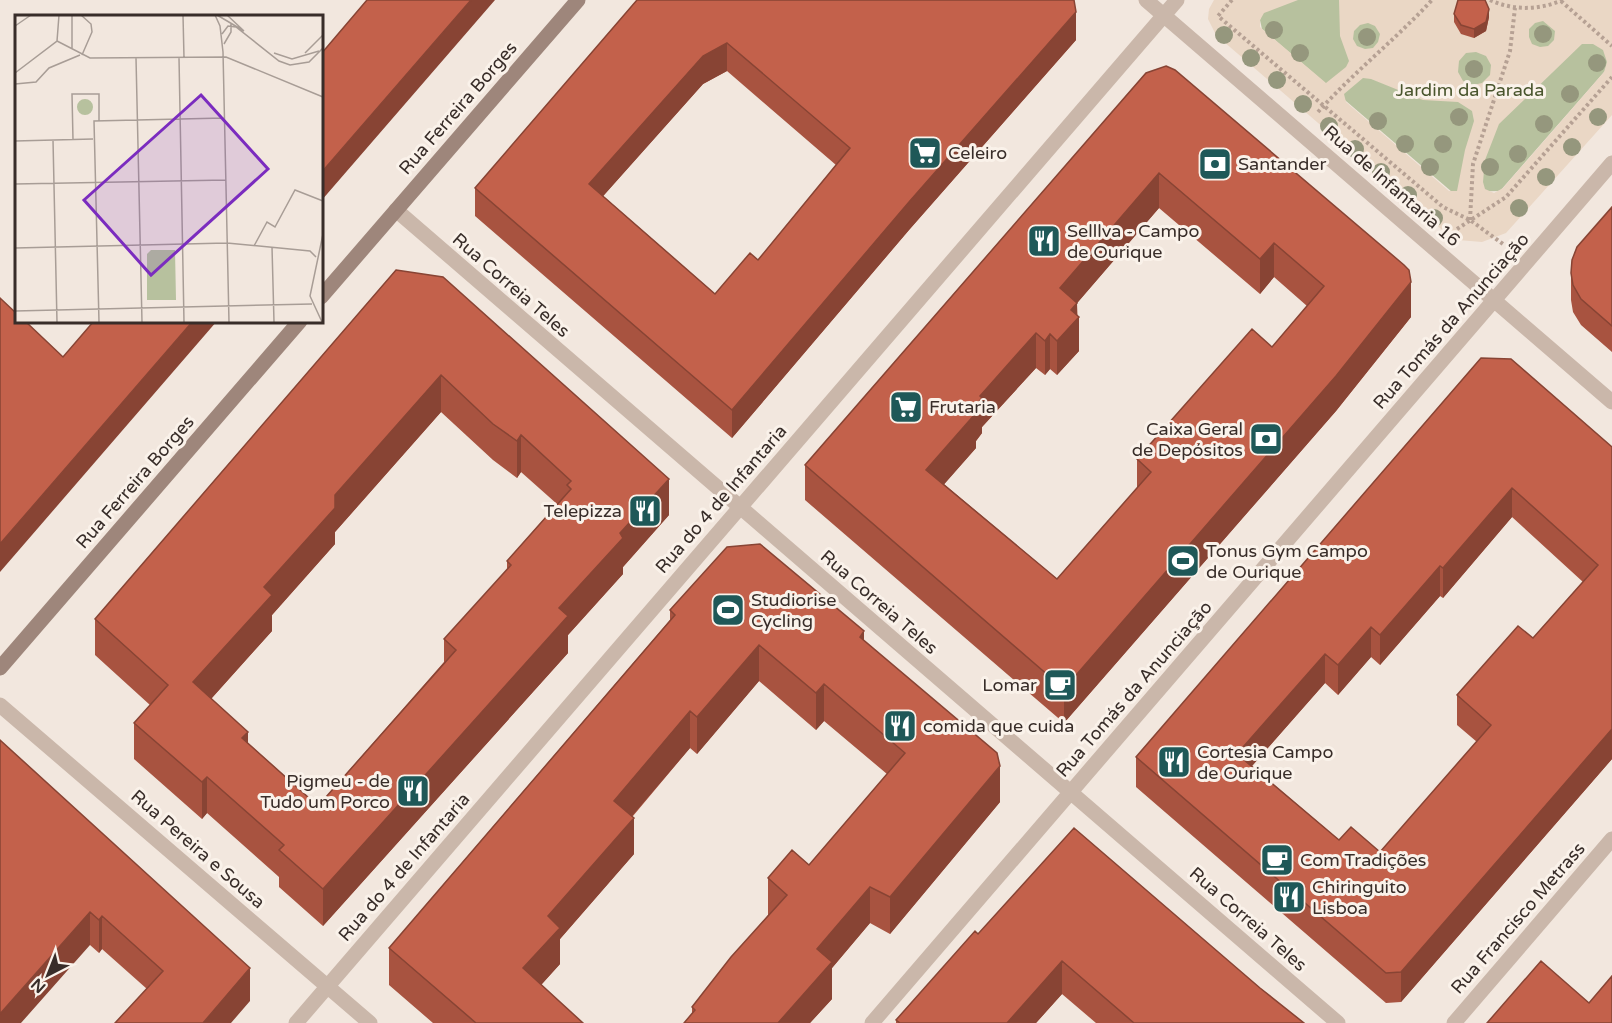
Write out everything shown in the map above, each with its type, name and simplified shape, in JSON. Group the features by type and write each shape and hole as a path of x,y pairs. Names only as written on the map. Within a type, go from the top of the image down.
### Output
{"main road":[{"name":"Rua Ferreira Borges","path":"322,296 578,0"},
{"name":"Rua Ferreira Borges","path":"0,668 299,322"}],"street":[{"name":"Rua de Infantaria 16","path":"1146,0 1612,402"},
{"name":"Rua do 4 de Infantaria","path":"296,1023 1177,0"},
{"name":"Rua Tomás da Anunciação","path":"872,1023 1612,162"},
{"name":"Rua Correia Teles","path":"396,210 1338,1023"},
{"name":"Rua Pereira e Sousa","path":"0,705 370,1023"},
{"name":"Rua Francisco Metrass","path":"1454,1023 1612,839"}],"path":[{"path":"1232,0 1218,16 1443,207 1470,220 1527,262"},
{"path":"1300,133 1352,75 1400,35 1432,0"},
{"path":"1490,0 1515,8 1538,8 1562,1 1612,46"},
{"path":"1470,220 1473,164 1510,51 1515,8"},
{"path":"1470,220 1506,197 1612,77"}],"green space":[{"name":"Jardim da Parada","path":"1266,0 1612,0 1612,63 1500,191 1452,192 1262,29 1260,20"}],"shaded area":[{"path":"1214,0 1298,0 1264,13 1260,20 1260,27 1326,83 1346,67 1349,61 1340,36 1339,0 1612,0 1612,115 1506,233 1482,242 1458,240 1448,235 1216,35 1208,19 1209,9","holes":["1543,21 1555,31 1554,40 1548,46 1540,47 1532,44 1529,29 1535,23","1368,23 1375,26 1380,34 1373,48 1365,49 1357,46 1353,39 1354,31 1360,25","1582,44 1593,44 1603,50 1607,62 1604,72 1503,188 1494,193 1485,189 1483,182 1485,160 1499,124","1476,52 1486,56 1491,65 1490,75 1482,83 1473,85 1463,81 1458,72 1459,61 1466,53","1363,78 1371,79 1423,100 1458,102 1472,111 1474,121 1465,150 1457,191 1449,191 1346,102 1344,94"]}],"building":[{"path":"367,0 471,0 322,172 322,53"},
{"path":"637,0 1074,0 1076,12 909,202 732,410 475,188","holes":["727,43 850,148 758,260 750,253 715,294 589,184 703,56"]},
{"path":"1458,0 1485,0 1489,9 1486,22 1474,29 1461,25 1454,14"},
{"path":"1166,66 1175,70 1404,265 1409,270 1411,282 1336,376 1064,689 805,465 1146,73","holes":["1159,173 1260,259 1274,243 1324,286 1272,347 1252,329 1137,459 1151,472 1057,579 926,470 976,413 972,410 982,398 980,396 1036,333 1045,341 1050,334 1057,341 1079,317 1071,310 1077,303 1060,288"]},
{"path":"1612,207 1612,326 1581,299 1573,285 1571,273 1572,260 1577,247"},
{"path":"396,270 443,277 669,479 620,533 623,538 559,608 568,616 323,889 279,850 284,845 207,777 202,782 134,723 168,685 95,619","holes":["441,375 493,424 517,441 521,435 571,481 567,485 571,489 507,561 511,565 444,639 456,650 318,806 242,738 248,732 193,682 272,595 264,587 335,508 335,495"]},
{"path":"0,298 15,312 15,322 26,322 63,357 93,322 192,322 0,544"},
{"path":"1481,358 1511,359 1612,447 1612,729 1401,972 1386,973 1136,757","holes":["1512,488 1598,565 1533,638 1518,626 1457,695 1491,725 1380,852 1351,827 1339,840 1237,754 1325,654 1338,665 1371,627 1380,635 1440,566 1443,568"]},
{"path":"760,544 864,631 860,637 997,753 1000,766 890,897 870,887 817,949 832,962 778,1023 684,1023 695,1010 692,1007 731,957 787,895 768,878 792,850 809,865 905,753 824,684 816,693 759,645 697,717 690,711 614,801 634,818 548,916 560,928 523,968 583,1023 476,1023 389,948 675,615 670,610 727,547"},
{"path":"0,740 250,968 203,1023 115,1023 163,971 102,916 99,920 90,912 0,1014"},
{"path":"1074,828 1304,1023 1134,1023 1062,961 1007,1023 900,1023 896,1020 975,931 978,934"},
{"path":"1541,961 1589,1003 1612,976 1612,1023 1487,1023"}],"place":[{"name":"Celeiro","path":"925,153"},
{"name":"Santander","path":"1215,164"},
{"name":"Selllva - Campo de Ourique","path":"1044,241"},
{"name":"Frutaria","path":"906,407"},
{"name":"Caixa Geral de Depósitos","path":"1266,439"},
{"name":"Telepizza","path":"645,511"},
{"name":"Tonus Gym Campo de Ourique","path":"1183,561"},
{"name":"Studiorise Cycling","path":"728,610"},
{"name":"Lomar","path":"1060,685"},
{"name":"comida que cuida","path":"900,726"},
{"name":"Cortesia Campo de Ourique","path":"1174,762"},
{"name":"Pigmeu - de Tudo um Porco","path":"413,791"},
{"name":"Com Tradições","path":"1277,860"},
{"name":"Chiringuito Lisboa","path":"1289,897"}]}
